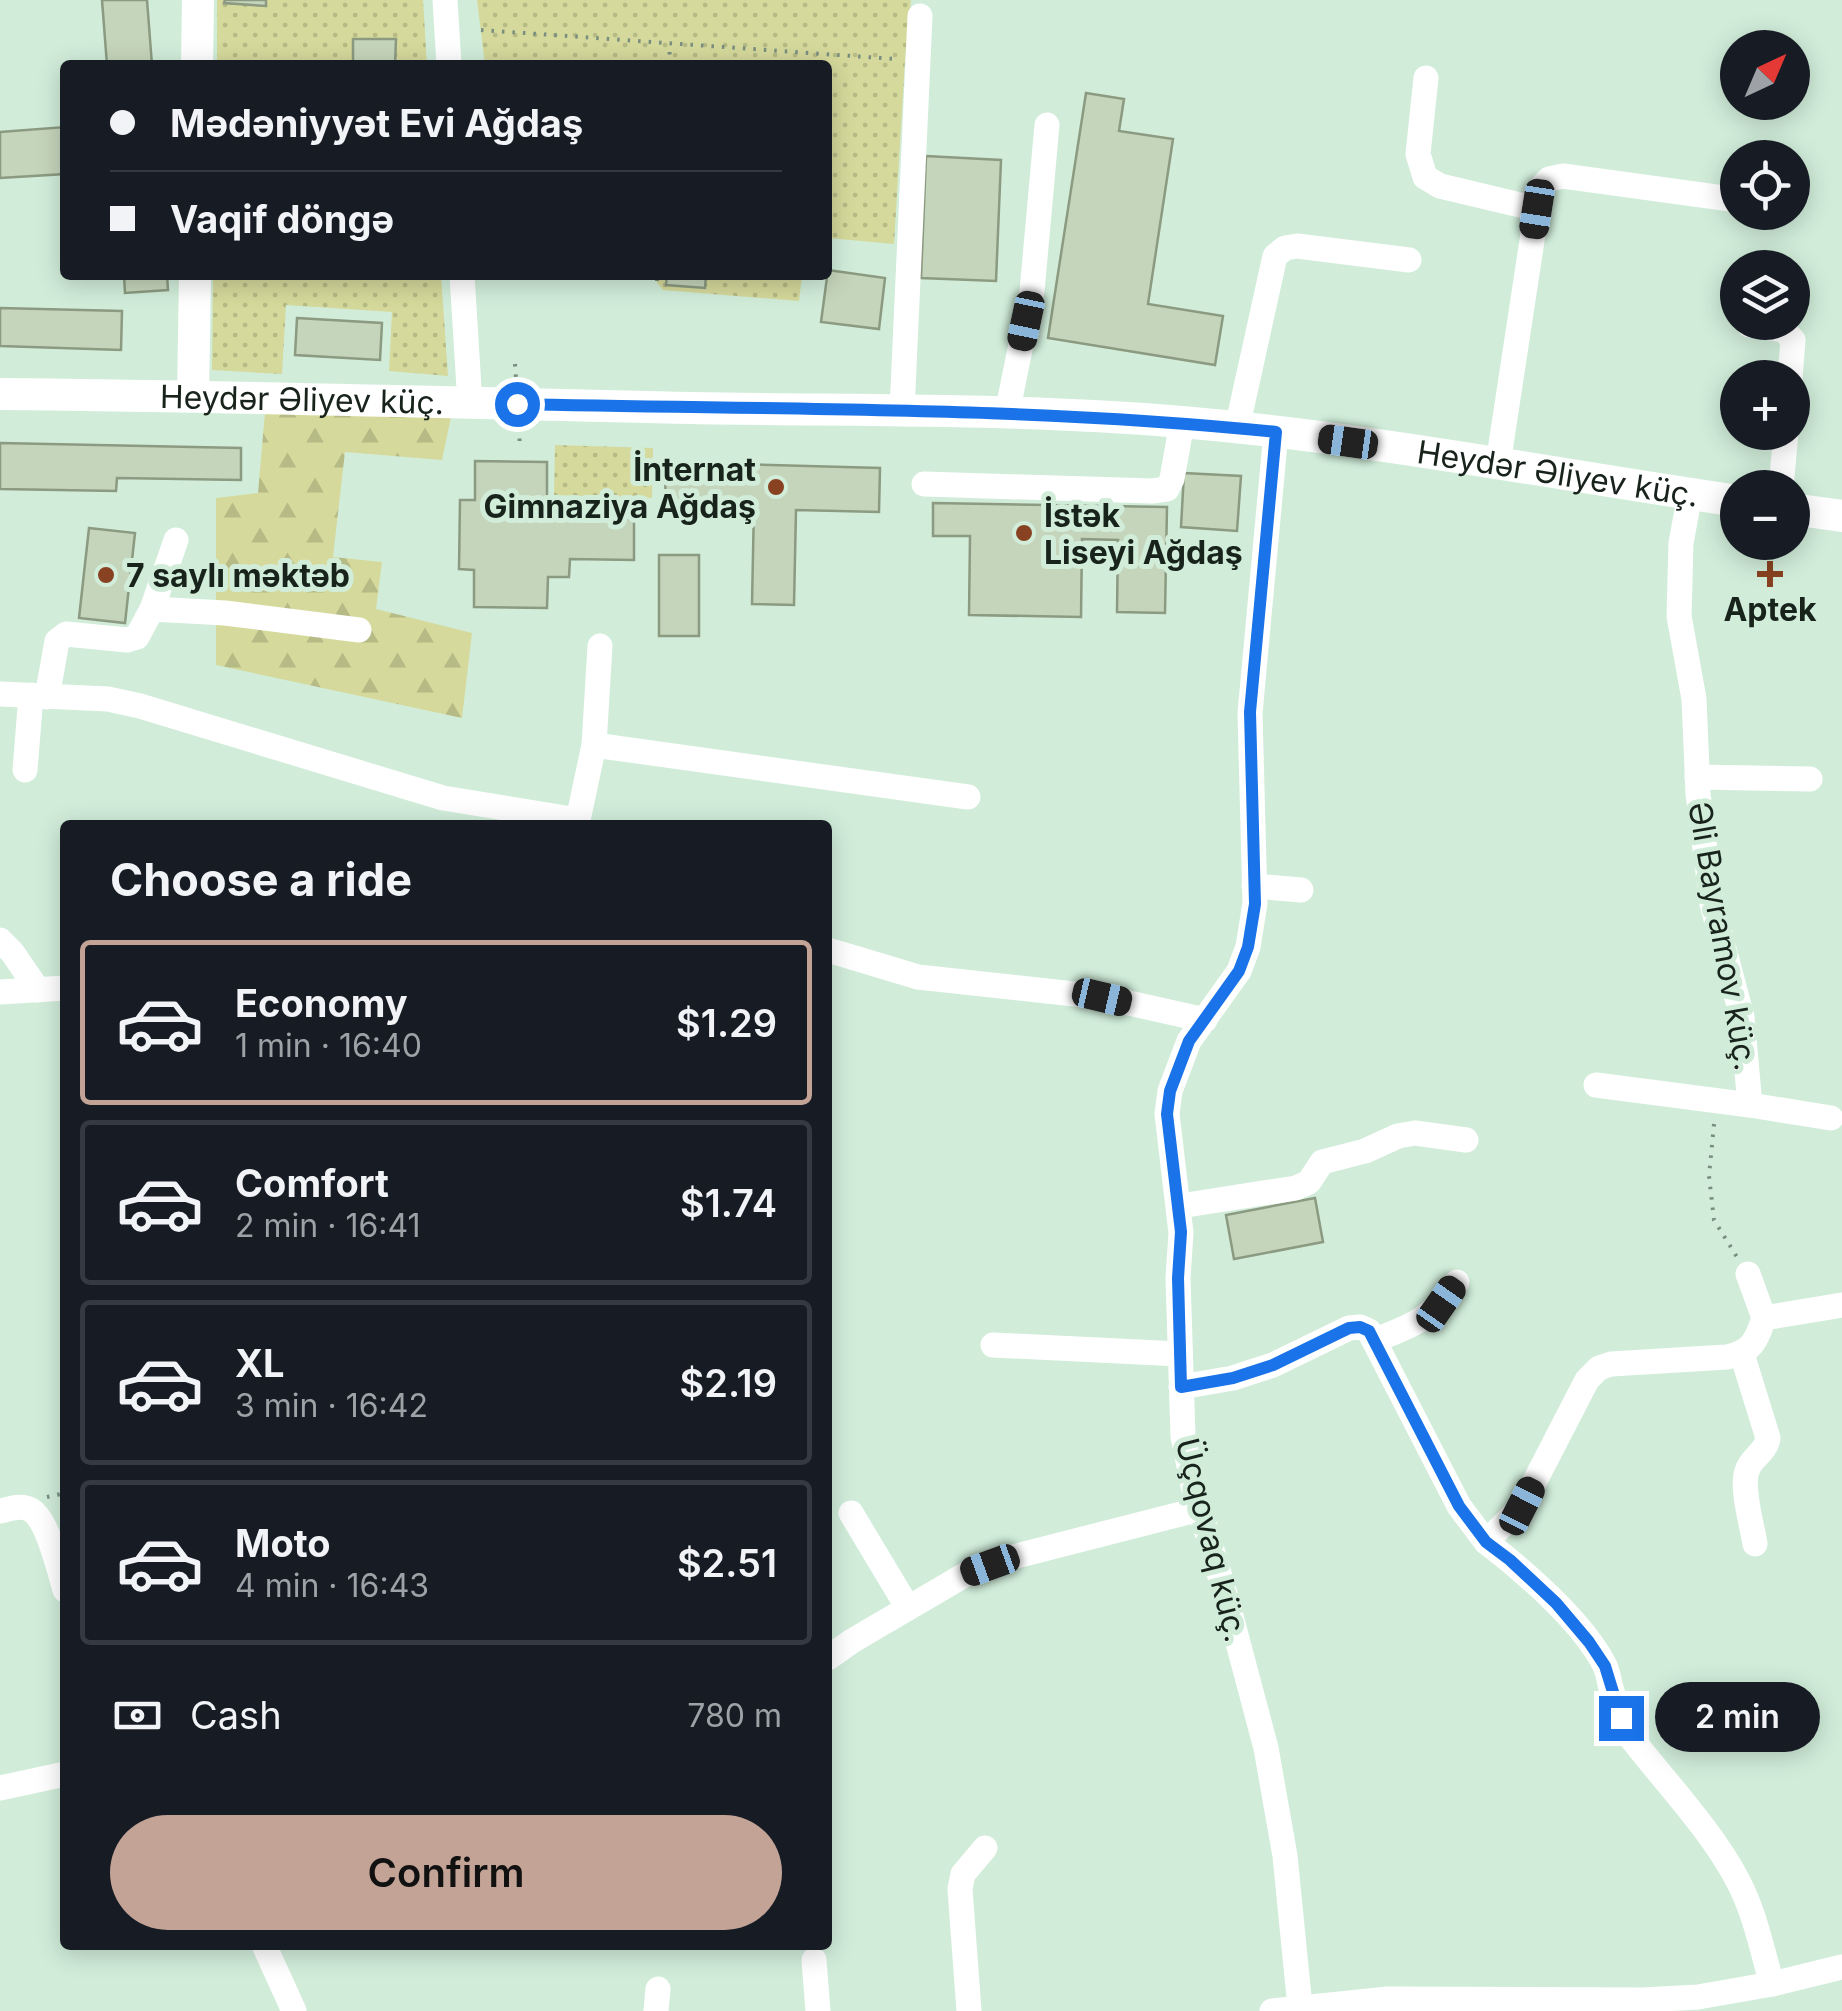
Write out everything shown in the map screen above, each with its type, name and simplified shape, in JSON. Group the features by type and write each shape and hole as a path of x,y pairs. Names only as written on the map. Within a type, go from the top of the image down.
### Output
{"main road":[{"path":"197,60 198,0"},
{"path":"193,396 194,280"},
{"name":"Heydər Əliyev küç.","path":"0,394 1006,412 1182,422 1276,432 1720,498"},
{"path":"1810,511 1842,516"}],"street":[{"path":"445,0 449,60"},
{"path":"902,411 920,16"},
{"path":"1426,78 1418,154 1425,178 1440,186 1537,209"},
{"path":"1006,412 1032,291 1048,125"},
{"path":"1498,464 1540,188 1549,178 1563,176 1720,198"},
{"path":"1237,428 1276,256 1285,248 1296,246 1410,260"},
{"path":"462,280 470,404"},
{"path":"924,484 1166,488 1172,480 1182,422"},
{"name":"Üçqovaq küç.","path":"1276,432 1250,712 1255,904 1248,947 1239,971 1189,1041 1170,1091 1167,1114 1180,1206 1183,1436 1266,1748 1285,1856 1300,2007"},
{"name":"Əli Bayramov küç.","path":"1596,1085 1750,1104 1742,1018 1712,904 1694,700 1679,616 1681,543 1690,494"},
{"path":"25,770 19,691 66,634 126,640 138,637 176,540"},
{"path":"152,609 359,630"},
{"path":"579,820 594,745 600,646"},
{"path":"19,691 108,699 140,706 443,798 562,820"},
{"path":"594,745 968,797"},
{"path":"1698,777 1810,779"},
{"path":"1254,886 1301,890"},
{"path":"0,940 38,990"},
{"path":"832,951 918,977 1102,997 1205,1020"},
{"path":"0,992 60,988"},
{"path":"1750,1104 1831,1118"},
{"path":"1180,1206 1296,1188 1309,1182 1322,1162 1366,1151 1398,1136 1414,1133 1466,1140"},
{"path":"1486,1542 1522,1506 1588,1380 1599,1368 1727,1357 1742,1354 1752,1344 1764,1318 1748,1274"},
{"path":"1375,1340 1427,1317 1457,1282"},
{"path":"1764,1318 1842,1305"},
{"path":"1181,1387 1233,1378 1273,1365 1349,1328 1369,1331 1459,1506 1486,1542 1556,1603 1589,1642 1605,1666 1621,1718 1632,1739 1719,1850 1751,1910 1772,1984"},
{"path":"993,1345 1180,1354"},
{"path":"1742,1354 1768,1438 1767,1447 1748,1466 1744,1480 1754,1544"},
{"path":"0,1511 21,1507 34,1511 44,1524 60,1574"},
{"path":"832,1656 968,1574 1013,1557 1200,1509"},
{"path":"850,1513 908,1608"},
{"path":"0,1788 60,1775"},
{"path":"969,2011 960,1889 963,1874 985,1848"},
{"path":"266,1950 294,2011"},
{"path":"814,1960 818,2011"},
{"path":"1272,2011 1388,1998 1698,1997 1842,1967"}],"path":[{"path":"481,30 905,60"},
{"path":"669,60 670,44"},
{"path":"1716,1100 1709,1176 1714,1220 1748,1274"}],"green space":[{"path":"217,0 423,0 427,60 217,60"},
{"path":"477,0 911,0 894,244 832,238 832,60 484,60"},
{"path":"213,280 441,280 448,376 389,371 392,312 286,305 282,374 212,370"},
{"path":"655,280 801,280 799,301 663,290"},
{"path":"265,412 451,417 442,460 345,452 333,557 382,562 376,609 472,633 462,718 216,665 216,498 258,493"},
{"path":"555,445 653,448 652,498 554,495"}],"building":[{"path":"102,0 147,0 152,60 107,60"},
{"path":"266,0 266,6 224,3"},
{"path":"353,39 396,39 395,60 353,60"},
{"path":"1086,93 1124,99 1119,131 1173,139 1148,304 1223,316 1215,365 1048,338"},
{"path":"60,127 60,174 0,178 0,132"},
{"path":"926,156 1001,160 996,281 921,278"},
{"path":"832,271 885,278 879,329 821,322 827,280 832,280"},
{"path":"124,280 167,280 168,290 125,293"},
{"path":"666,280 706,280 705,288 666,285"},
{"path":"0,308 122,311 121,350 0,346"},
{"path":"297,318 382,323 380,360 295,355"},
{"path":"0,443 241,448 241,480 117,478 116,491 0,489"},
{"path":"475,461 547,462 547,501 568,501 567,518 634,519 634,560 570,559 569,577 548,577 547,608 474,607 474,570 459,569 460,500 475,500"},
{"path":"666,462 880,468 879,512 796,510 794,605 752,604 754,505 665,503"},
{"path":"1184,473 1241,476 1237,531 1181,527"},
{"path":"933,503 1167,507 1165,613 1117,612 1118,540 1082,539 1081,617 969,615 970,536 933,536"},
{"path":"89,528 135,533 125,623 79,618"},
{"path":"659,555 699,555 699,636 659,636"},
{"path":"1315,1198 1323,1242 1234,1259 1226,1215"}],"place":[{"name":"İnternat Gimnaziya Ağdaş","path":"776,487"},
{"name":"İstək Liseyi Ağdaş","path":"1024,533"},
{"name":"Aptek","path":"1770,574"},
{"name":"7 saylı məktəb","path":"106,575"}],"route":[{"path":"517,404 1030,413 1276,432 1250,712 1255,904 1248,947 1239,971 1189,1041 1170,1091 1167,1114 1180,1206 1181,1387 1233,1378 1273,1365 1349,1328 1369,1331 1459,1506 1486,1542 1556,1603 1589,1642 1605,1666 1621,1718"}]}
